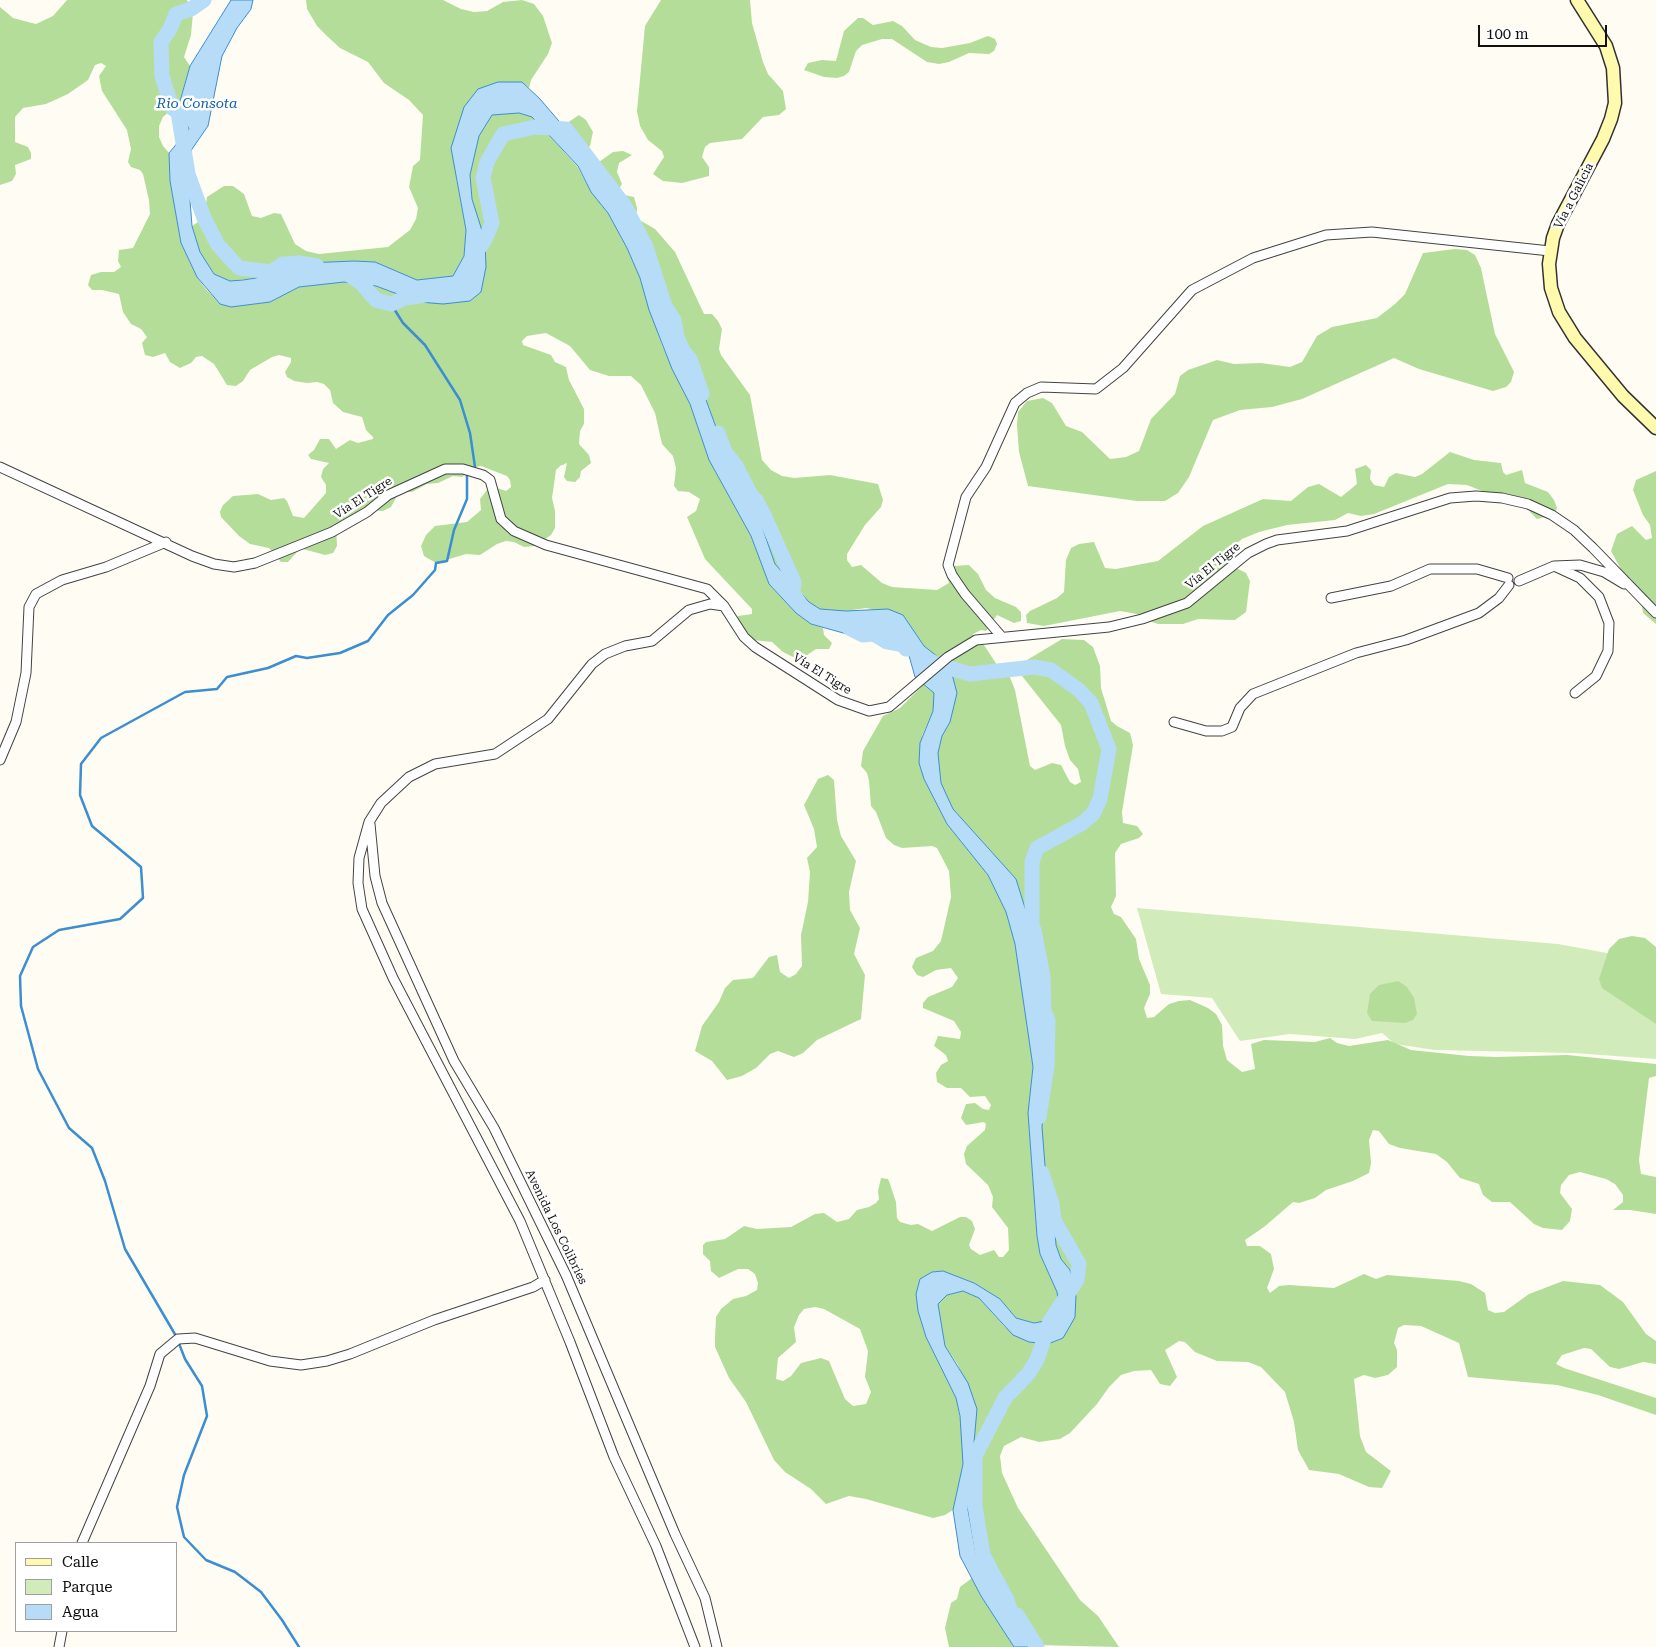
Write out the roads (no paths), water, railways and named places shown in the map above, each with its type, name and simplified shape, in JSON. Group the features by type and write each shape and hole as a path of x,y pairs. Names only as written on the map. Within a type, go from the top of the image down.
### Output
{"street":[{"name":"Vía a Galicia","path":"1577,0 1606,46 1613,68 1614,103 1611,120 1603,139 1558,224 1550,251 1551,288 1565,323 1601,371 1656,428"},
{"path":"1001,636 965,594 952,575 948,565 966,497 993,452 1015,403 1027,393 1041,388 1096,389 1123,368 1192,290 1253,258 1326,235 1372,232 1550,251"},
{"name":"Vía El Tigre","path":"0,467 214,564 234,567 255,563 332,532 367,512 398,489 445,469 464,469 483,475 490,480 501,519 514,531 546,544 693,584 706,590 724,606 744,637 755,647 849,705 869,711 889,707 948,657 976,640 1001,636 1073,632 1109,627 1142,619 1187,603 1248,552 1277,540 1347,531 1450,498 1476,496 1511,500 1552,515 1574,530 1656,613"},
{"path":"0,760 16,722 26,672 29,607 36,594 62,580 106,567 166,542"},
{"path":"1331,598 1391,586 1430,569 1477,569 1515,586 1518,581 1554,566 1580,565 1604,572 1626,585 1649,605"},
{"path":"1554,566 1580,578 1599,597 1609,623 1608,651 1596,676 1575,694"},
{"path":"1174,722 1206,731 1222,731 1232,727 1240,708 1253,694 1356,652 1406,640 1479,613 1499,598 1509,582"},
{"path":"695,1647 656,1546 614,1457 520,1221 393,978 362,909 358,883 359,858 369,822 381,803 409,777 435,764 495,754 548,719 592,664 605,654 625,646 652,641 689,610 710,604 724,606"},
{"name":"Avenida Los Colibríes","path":"369,822 375,876 382,903 454,1060 494,1128 566,1275 675,1534 705,1598 717,1647"},
{"path":"82,1542 150,1386 160,1354 178,1339 195,1338 270,1361 301,1365 327,1361 350,1354 434,1320 534,1287 545,1280"},
{"path":"59,1647 62,1632"}],"water":[{"name":"Rio Consota","path":"231,0 253,0 251,9 237,28 222,56 208,126 192,149 187,162 192,226 200,252 214,274 230,281 243,280 256,278 283,264 354,261 375,262 417,280 453,276 464,256 466,230 451,148 464,107 478,89 498,82 522,82 540,99 570,134 624,205 650,262 683,351 697,375 725,452 751,495 775,564 809,602 820,609 846,611 888,609 903,615 924,646 938,657 952,674 957,693 950,722 942,736 938,753 941,783 953,809 1016,879 1031,927 1043,977 1048,1052 1042,1127 1047,1191 1054,1220 1056,1245 1061,1259 1070,1270 1076,1296 1075,1317 1063,1338 1048,1344 1029,1342 1013,1335 979,1298 963,1291 947,1295 938,1304 945,1346 968,1383 977,1409 968,1510 976,1554 993,1587 1036,1647 1014,1647 981,1596 960,1556 953,1510 963,1464 960,1416 956,1398 926,1337 918,1311 916,1294 920,1279 932,1272 943,1271 974,1283 1000,1299 1016,1318 1034,1323 1056,1319 1059,1307 1057,1292 1040,1254 1037,1236 1028,1113 1033,1067 1015,944 1006,912 988,875 947,824 924,779 919,763 920,743 933,711 934,693 915,677 908,652 894,637 881,634 854,636 811,624 796,613 769,584 751,536 709,460 690,404 672,369 649,310 640,278 627,248 608,213 591,192 578,166 532,117 519,113 492,115 479,136 470,175 472,199 485,240 486,267 481,292 470,301 443,304 419,302 376,286 344,282 299,287 270,302 231,307 220,304 197,277 181,243 170,181 169,153 189,129 178,108 190,66"}],"waterway":[{"path":"204,0 191,9 176,14 170,29 161,42 162,76 172,108 178,112 188,174 204,218 218,245 239,268 271,272 283,264 299,263 317,266"},
{"path":"473,256 485,240 492,223 483,178 487,162 503,134 535,127 566,129 624,205 646,247 665,306 674,320 677,337 683,351 690,359 702,394"},
{"path":"344,271 361,283 376,300 391,304 405,298 425,295"},
{"path":"391,304 403,323 425,345 460,400 470,433 475,467 473,469"},
{"path":"718,433 725,452 736,466 764,515 794,582 793,593 800,604"},
{"path":"176,1336 125,1249 105,1181 92,1148 69,1128 38,1069 21,1006 20,976 33,947 59,930 120,919 143,898 141,867 92,826 80,795 81,764 101,738 185,692 217,689 227,677 268,668 296,656 307,658 340,653 368,641 388,615 413,595 435,570 436,563 447,561 454,530 467,499 467,475 469,473"},
{"path":"849,628 863,635 874,634 887,642 903,645 906,649 912,648 924,658 939,665 970,674 1034,667 1051,670 1079,690 1091,703 1109,749 1100,799 1093,814 1081,824 1037,848 1032,862 1032,927 1043,977 1044,1011 1048,1020 1047,1066 1039,1117"},
{"path":"1037,1647 1017,1615 1012,1615 1007,1600 983,1555 975,1506 975,1456 1005,1398 1028,1374 1037,1360 1050,1321 1077,1280 1079,1264 1054,1220 1052,1204 1042,1173"},
{"path":"178,1341 185,1359 202,1386 207,1416 184,1475 177,1507 184,1537 206,1560 235,1572 261,1592 299,1647"}]}
